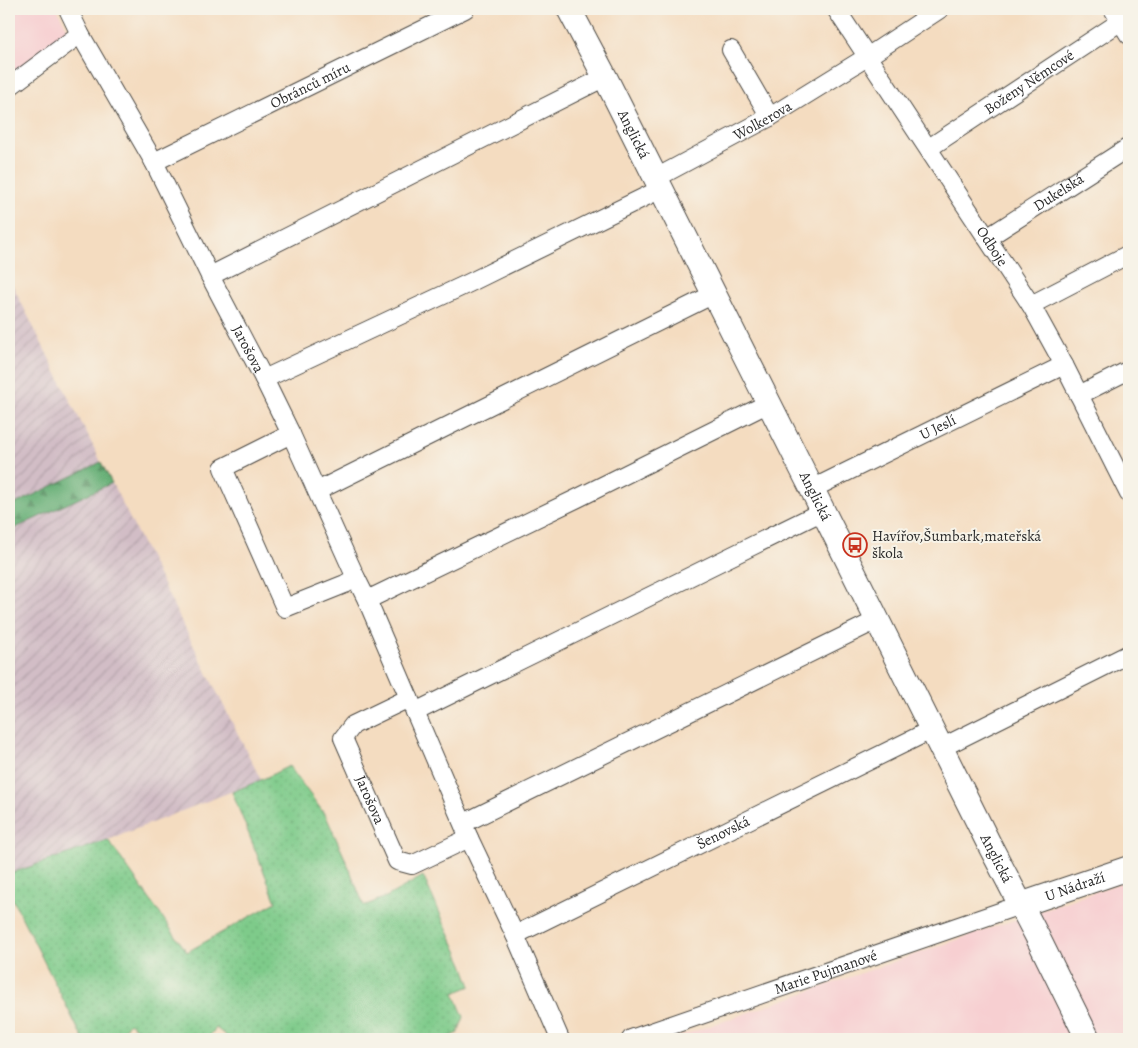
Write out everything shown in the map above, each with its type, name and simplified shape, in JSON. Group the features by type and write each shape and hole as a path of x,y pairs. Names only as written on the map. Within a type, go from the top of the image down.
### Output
{"street":[{"name":"Jarošova","path":"68,9 80,34 154,162 291,434 367,600 560,1039"},
{"name":"Obránců míru","path":"154,162 466,9"},
{"name":"Anglická","path":"570,9 770,403 1088,1039"},
{"name":"Odboje","path":"836,9 1031,305 1064,365 1129,494"},
{"path":"867,57 940,9"},
{"name":"Boženy Němcové","path":"929,148 1123,20"},
{"path":"9,87 80,34"},
{"path":"731,50 770,117"},
{"name":"Wolkerova","path":"264,379 469,283 659,184 867,57"},
{"path":"210,276 605,77"},
{"name":"Dukelská","path":"987,238 1129,147"},
{"path":"1031,305 1129,254"},
{"path":"317,491 714,294"},
{"name":"U Jeslí","path":"812,489 1064,365"},
{"path":"1079,395 1129,370"},
{"path":"367,600 770,403"},
{"path":"291,434 223,468 285,608 356,578"},
{"path":"412,705 823,511"},
{"path":"467,831 877,620"},
{"name":"Šenovská","path":"515,935 916,737 936,738 1129,654"},
{"name":"Jarošova","path":"412,705 353,725 344,738 397,861 412,865 467,831"},
{"name":"U Nádraží","path":"1020,905 1129,868"},
{"name":"Marie Pujmanové","path":"631,1039 1020,905"}],"shaded area":[{"path":"9,9 57,9 73,39 9,87"},
{"path":"9,278 101,462 9,507"},
{"path":"112,483 261,780 113,838 9,874 9,531"},
{"path":"1129,880 1129,1036 1111,1039 672,1039"}],"green space":[{"path":"101,462 112,483 9,531 9,507"},
{"path":"289,766 326,816 364,906 388,896 423,876 471,986 454,993 464,1017 458,1033 444,1039 230,1039 216,1028 207,1039 149,1039 129,1023 116,1039 83,1039 9,892 9,874 108,840 187,952 276,902 232,792"}],"place":[{"name":"Havířov,Šumbark,mateřská škola","path":"855,545"}]}
